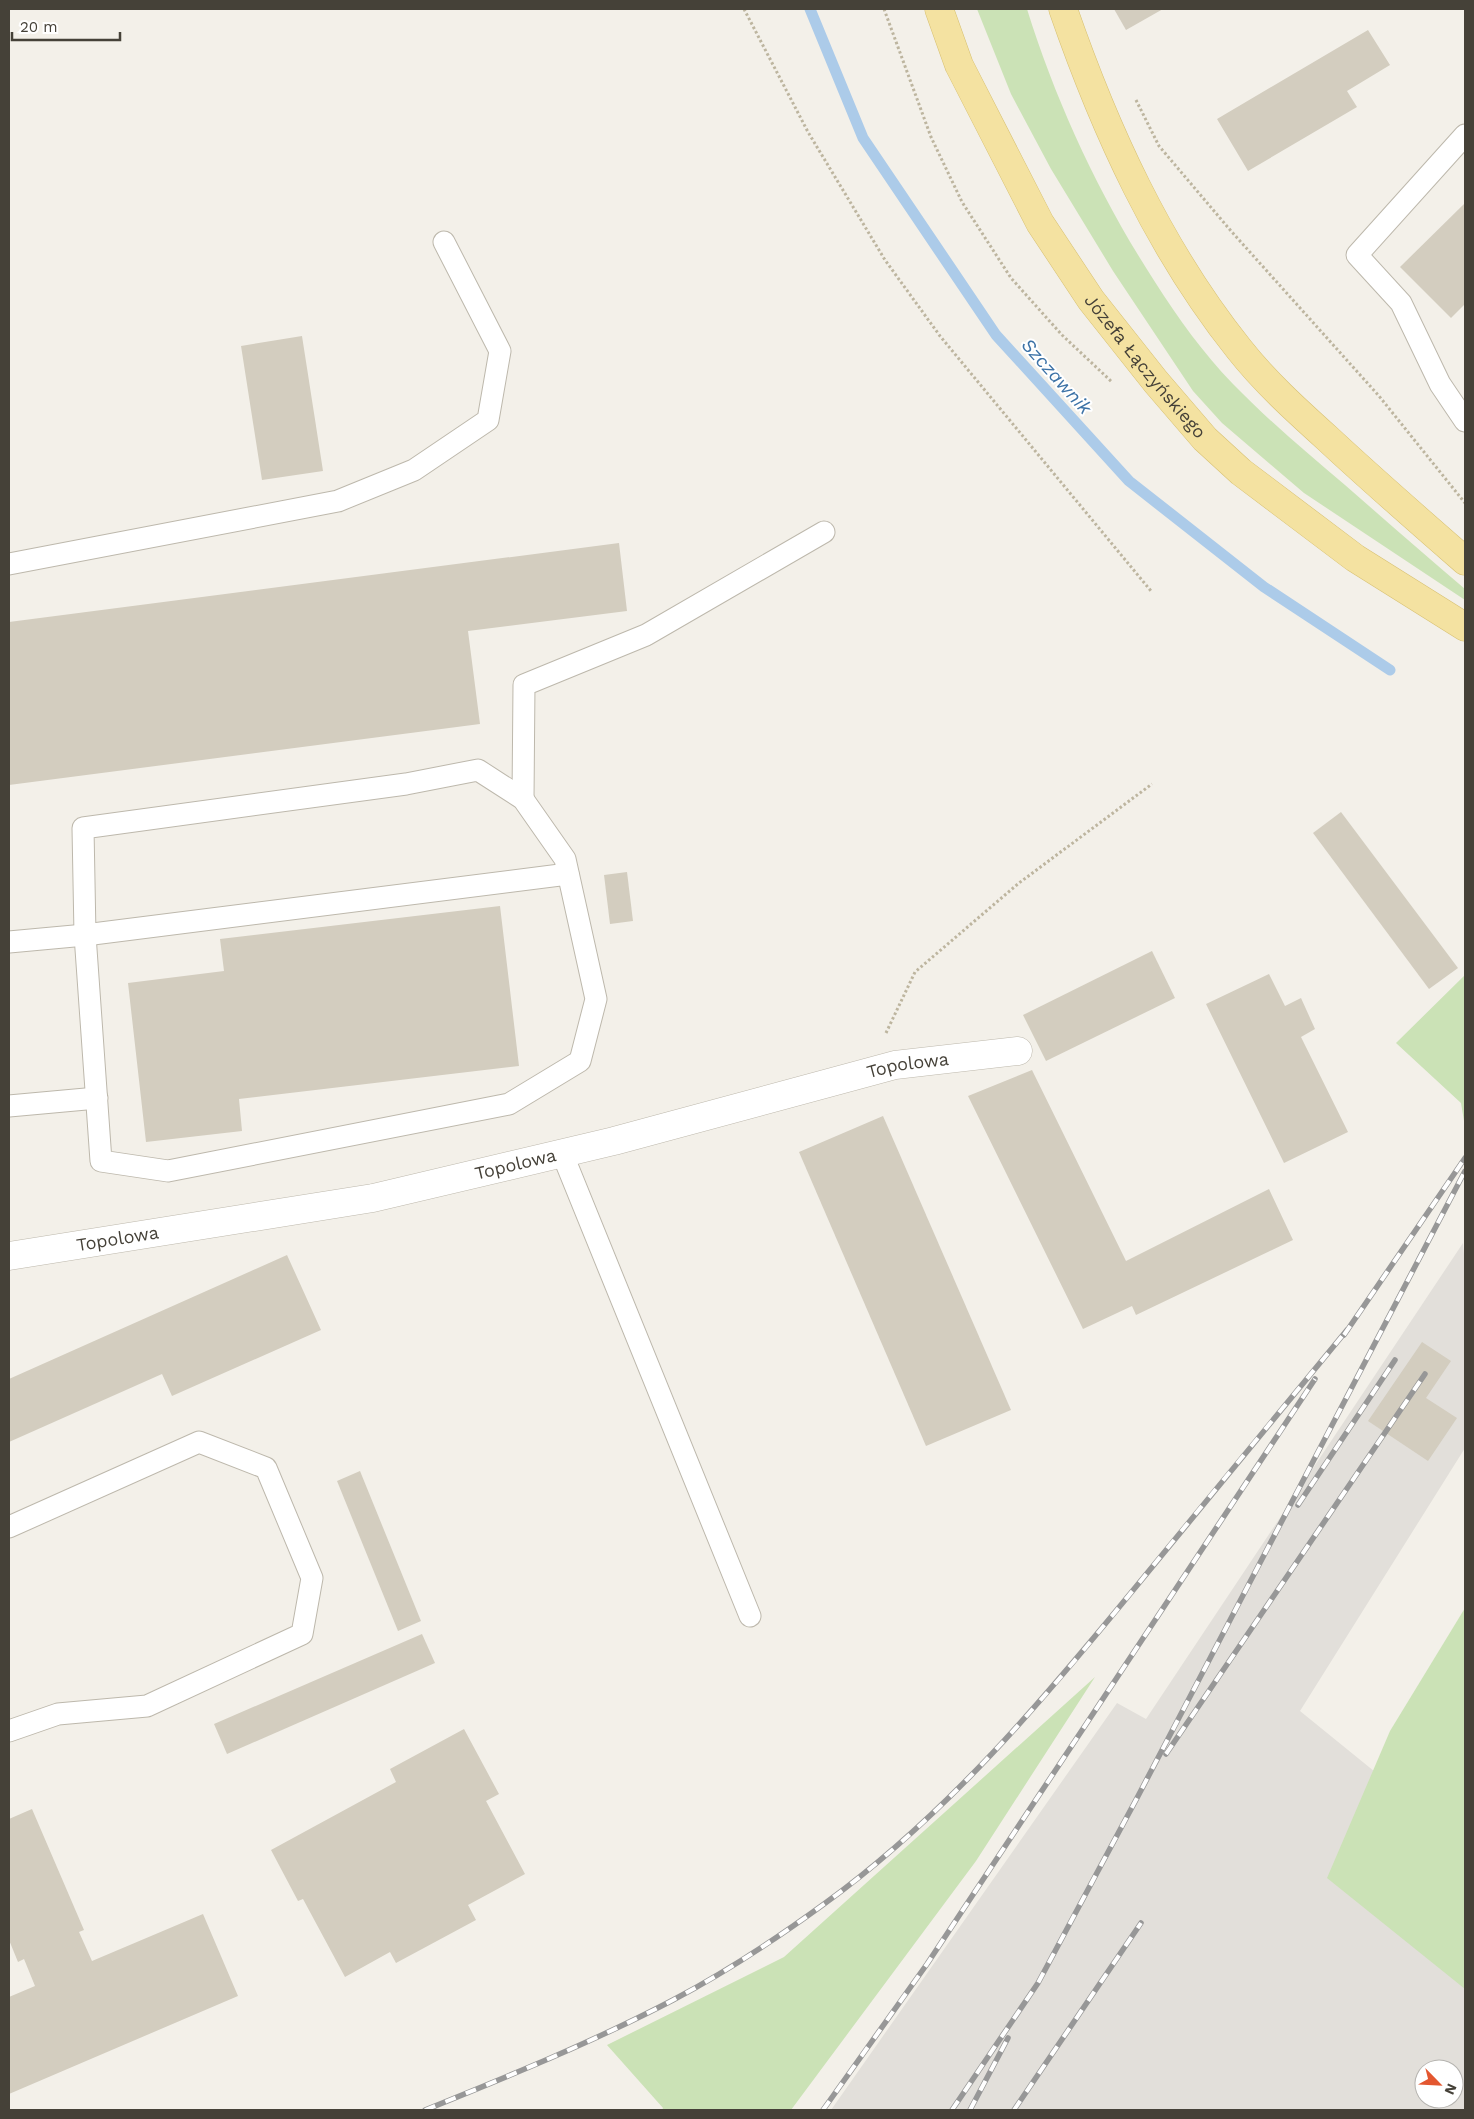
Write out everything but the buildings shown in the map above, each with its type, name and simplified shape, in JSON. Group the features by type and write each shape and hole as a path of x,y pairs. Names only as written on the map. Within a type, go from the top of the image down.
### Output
{"main road":[{"name":"Józefa Łączyńskiego","path":"939,9 959,65 1040,223 1091,300 1156,382 1205,439 1241,472 1354,558 1465,627"},
{"path":"1063,9 1086,74 1121,154 1152,218 1193,287 1240,350 1282,397 1377,485 1465,561"}],"street":[{"name":"Topolowa","path":"9,1256 373,1198 562,1154 895,1065 1018,1051"}],"lane":[{"path":"1465,135 1357,255 1401,303 1440,384 1465,421"},
{"path":"9,564 338,501 414,470 488,420 500,351 444,242"},
{"path":"523,799 524,685 646,635 824,532"},
{"path":"478,770 523,799 565,859 568,874 596,999 580,1061 509,1104 168,1172 101,1161 85,935 83,828 406,784 478,770"},
{"path":"9,942 85,935 568,874"},
{"path":"9,1106 97,1098"},
{"path":"562,1154 750,1616"},
{"path":"9,1528 199,1442 266,1468 312,1578 302,1634 147,1706 58,1714 9,1731"}],"path":[{"path":"744,9 808,132 885,260 940,336 1151,590"},
{"path":"1133,94 1159,146 1379,396 1465,503"},
{"path":"895,1065 882,1043 915,972 1019,883 1152,784"}],"shaded area":[{"path":"1463,1243 1465,1265 1465,1448 1300,1711 1465,1845 1465,2110 831,2110 1117,1703 1146,1719"}],"green space":[{"path":"977,9 1027,9 1066,115 1098,184 1155,282 1201,348 1233,384 1274,423 1465,589 1465,600 1304,493 1222,423 1193,391 1113,271 1051,169 1011,94"},
{"path":"1465,975 1465,1127 1461,1103 1396,1043"},
{"path":"1465,1608 1465,1989 1327,1878 1390,1731"},
{"path":"1095,1677 976,1861 791,2110 662,2110 663,2108 607,2045 784,1957"}],"waterway":[{"name":"Szczawnik","path":"810,9 863,138 996,335 1129,481 1264,587 1390,670"}],"railway":[{"path":"1344,1335 1465,1158"},
{"path":"952,2110 1038,1983 1137,1798 1465,1171"},
{"path":"425,2110 582,2044 673,2000 712,1978 824,1904 912,1833 992,1754 1067,1670 1347,1330"},
{"path":"1298,1505 1395,1360"},
{"path":"1166,1754 1425,1374"},
{"path":"823,2110 927,1964 1315,1379"},
{"path":"1014,2110 1141,1923"},
{"path":"970,2110 1008,2038"}]}
